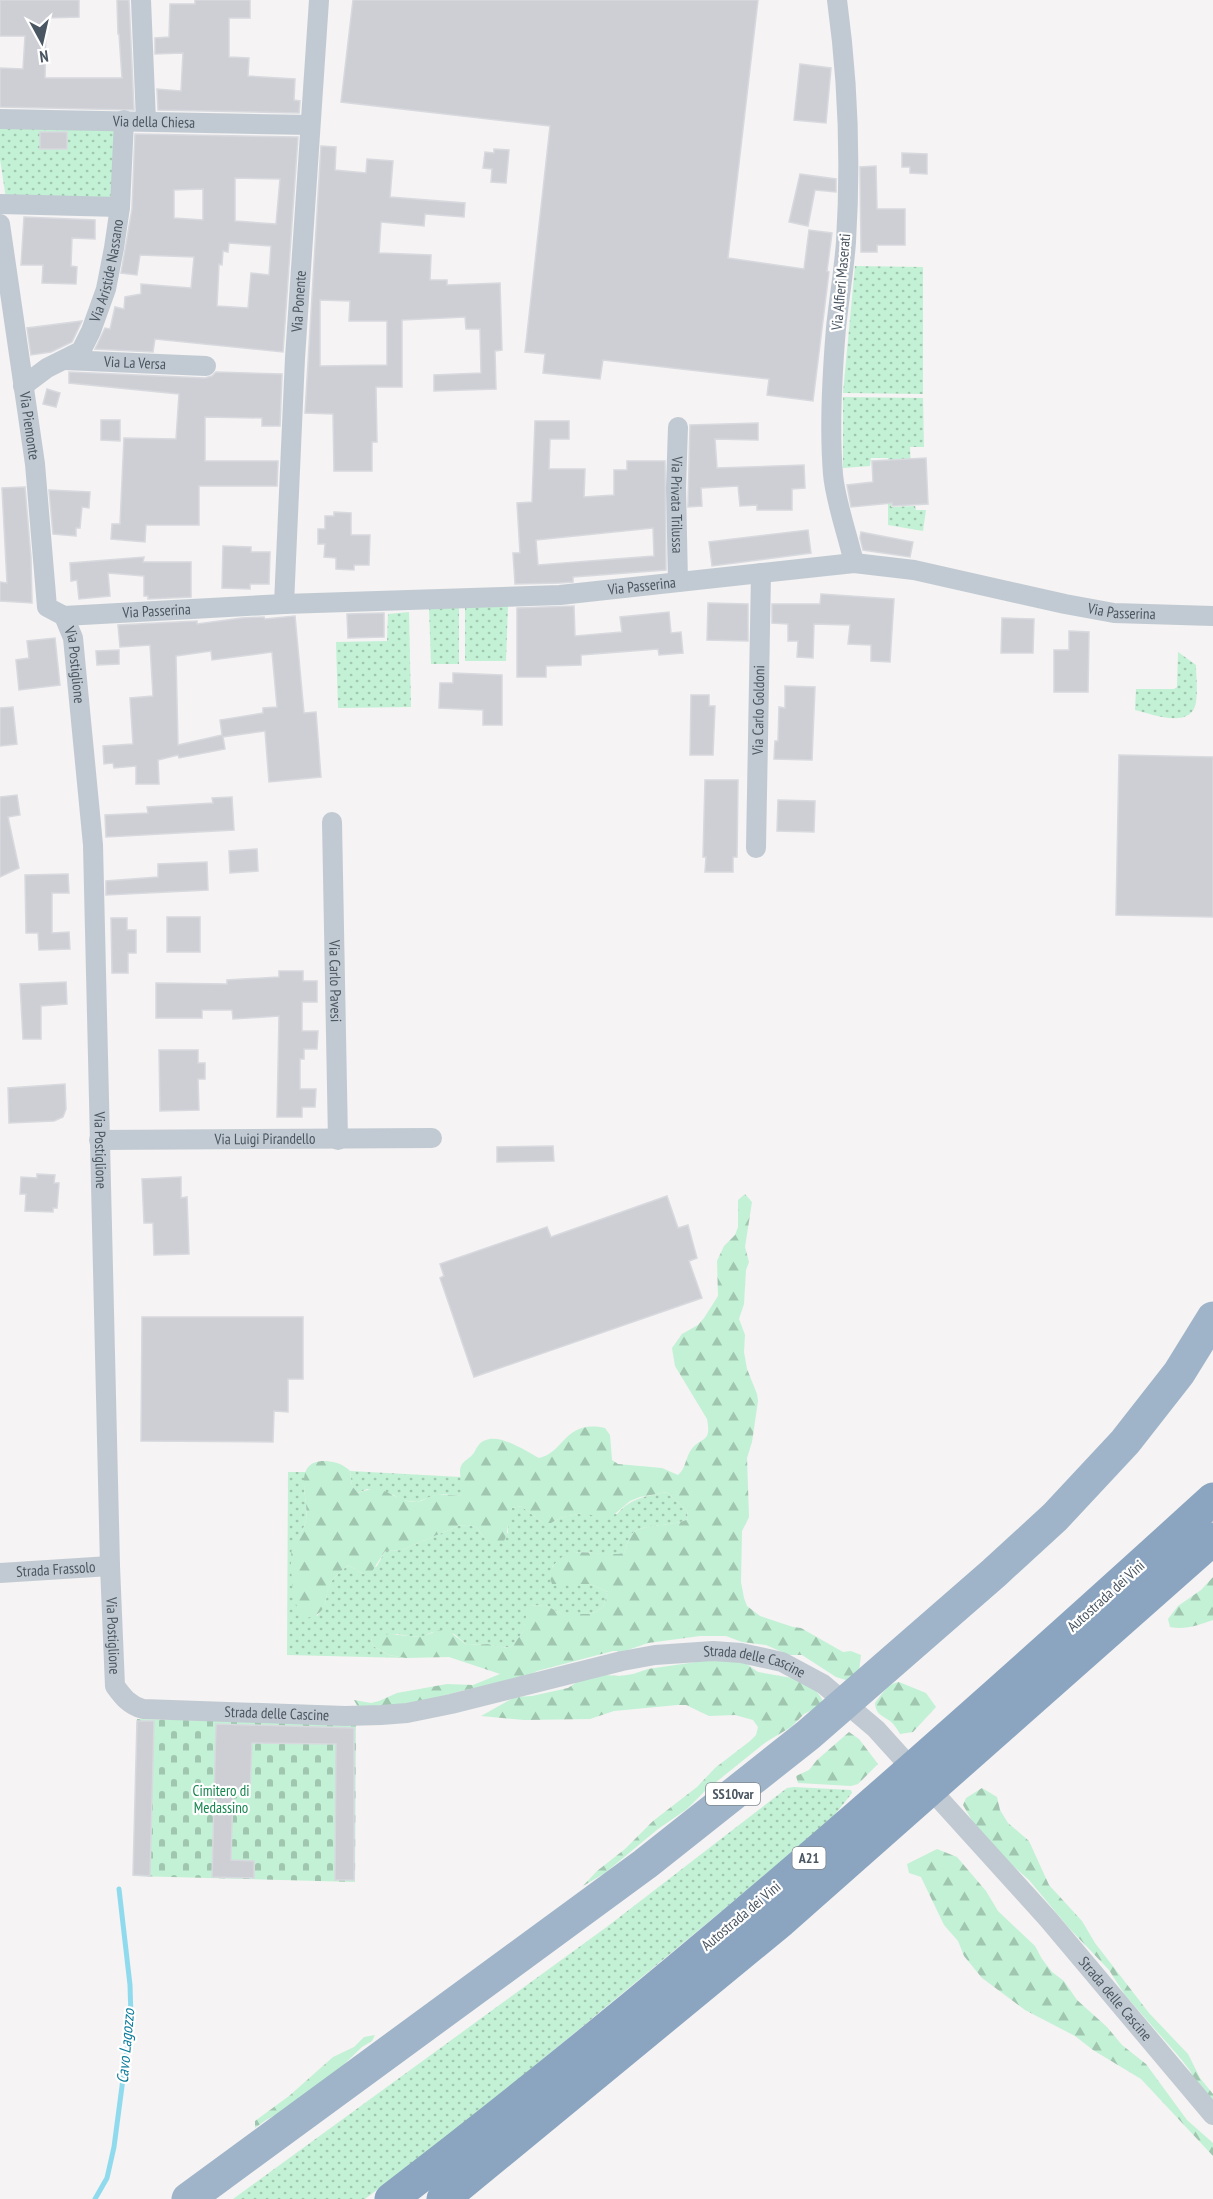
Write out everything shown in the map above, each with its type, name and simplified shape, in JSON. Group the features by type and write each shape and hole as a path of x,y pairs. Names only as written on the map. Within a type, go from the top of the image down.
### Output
{"highway":[{"name":"SS10var","path":"188,2199 645,1864 825,1720 994,1573 1055,1517 1093,1478 1125,1442 1179,1373 1213,1318"},
{"name":"Autostrada dei Vini","path":"391,2199 459,2147 689,1959 852,1822 1213,1499"},
{"name":"Autostrada dei Vini","path":"443,2199 781,1921 1213,1539"}],"street":[{"path":"141,0 146,121"},
{"name":"Via Ponente","path":"284,604 295,358 318,0"},
{"name":"Via Alfieri Maserati","path":"837,0 848,115 848,180 846,243 836,328 831,429 833,476 854,563"},
{"name":"Via della Chiesa","path":"0,119 310,124"},
{"name":"Via Aristide Nassano","path":"23,386 47,368 81,351 91,331 106,289 120,207 124,120"},
{"path":"0,204 120,207"},
{"name":"Via Piemonte","path":"0,224 35,464 47,607 64,616"},
{"name":"Via La Versa","path":"65,360 206,366"},
{"name":"Via Privata Trilussa","path":"678,427 676,488 678,582"},
{"name":"Via Passerina","path":"64,616 284,604 560,595 854,563 914,570 1114,613 1213,616"},
{"name":"Via Carlo Goldoni","path":"756,848 761,573"},
{"name":"Via Postiglione","path":"64,616 72,638 93,844 114,1686"},
{"name":"Via Carlo Pavesi","path":"332,822 338,1140"},
{"name":"Via Luigi Pirandello","path":"99,1140 432,1138"},
{"name":"Strada Frassolo","path":"0,1573 110,1566"},
{"name":"Strada delle Cascine","path":"114,1686 124,1699 142,1709 345,1716 381,1715 407,1713 451,1704 622,1661 667,1654 713,1651 741,1653 782,1662 824,1684 876,1729 1048,1919 1213,2115"}],"green space":[{"path":"0,128 117,129 113,202 6,199 0,159"},
{"path":"855,266 923,267 923,394 843,393"},
{"path":"843,397 923,398 924,447 910,447 911,471 889,472 888,458 871,458 870,466 843,468"},
{"path":"888,490 891,490 891,507 915,506 916,510 926,510 923,531 888,525"},
{"path":"508,605 506,661 465,661 465,607"},
{"path":"459,607 459,664 431,664 429,608"},
{"path":"409,612 411,707 338,708 336,642 387,641 388,614"},
{"path":"1178,652 1196,665 1197,697 1193,711 1187,716 1170,718 1135,710 1136,689 1174,689 1177,687"},
{"path":"745,1194 752,1202 745,1247 749,1262 746,1270 744,1304 739,1319 745,1335 744,1352 747,1369 758,1401 752,1442 747,1458 749,1517 742,1531 741,1582 744,1598 747,1606 760,1616 801,1628 843,1652 851,1651 861,1655 859,1671 849,1681 836,1677 802,1655 789,1655 766,1645 742,1642 726,1636 700,1636 648,1643 619,1653 613,1651 537,1671 521,1680 465,1690 413,1704 358,1707 354,1700 371,1703 397,1693 447,1684 473,1685 500,1674 449,1657 406,1658 389,1655 373,1646 371,1638 390,1634 424,1636 443,1630 453,1634 467,1645 488,1644 504,1648 512,1646 523,1632 528,1606 545,1605 562,1614 588,1614 603,1607 608,1592 590,1584 552,1584 549,1575 555,1564 563,1557 581,1552 624,1553 635,1531 688,1519 687,1511 667,1492 630,1501 609,1519 582,1513 560,1518 551,1523 543,1523 521,1506 512,1508 504,1541 487,1541 476,1527 458,1526 402,1550 385,1551 371,1573 363,1574 348,1565 330,1584 323,1609 307,1618 296,1604 291,1560 292,1549 306,1520 304,1483 308,1467 315,1462 326,1461 342,1465 350,1471 352,1486 358,1493 376,1489 415,1502 446,1494 460,1496 462,1488 460,1468 484,1441 491,1439 509,1442 539,1458 555,1450 573,1432 592,1426 605,1428 610,1435 612,1460 618,1464 662,1468 678,1475 691,1450 707,1436 708,1427 707,1419 675,1366 672,1348 682,1334 698,1325 718,1296 717,1261 724,1246 735,1235 738,1227 738,1200"},
{"path":"350,1471 461,1477 464,1489 460,1496 443,1494 417,1502 400,1500 394,1495 367,1489 358,1493 352,1486"},
{"path":"288,1472 307,1472 304,1484 306,1520 293,1549 291,1560 317,1616 324,1606 332,1581 348,1565 363,1574 377,1566 385,1551 402,1550 458,1526 476,1527 487,1541 508,1533 508,1515 512,1508 521,1506 543,1523 551,1523 560,1518 582,1513 617,1514 633,1501 667,1492 687,1511 688,1519 635,1531 624,1553 613,1555 587,1552 570,1554 562,1559 552,1567 580,1584 590,1584 608,1592 603,1607 588,1614 562,1614 545,1605 529,1606 523,1632 512,1646 503,1648 488,1644 467,1645 454,1634 432,1632 425,1636 398,1634 371,1638 373,1646 389,1655 406,1658 287,1655"},
{"path":"1213,1577 1213,1620 1187,1627 1170,1627 1168,1619 1178,1606 1201,1590"},
{"path":"704,1658 745,1663 758,1672 803,1680 822,1699 820,1706 804,1714 791,1727 766,1742 705,1791 687,1809 658,1829 605,1873 583,1886 653,1821 750,1741 756,1735 758,1727 753,1720 735,1715 709,1716 686,1705 614,1711 590,1719 524,1720 481,1716 515,1697 532,1696 568,1688 580,1680 605,1675 633,1674 648,1669 696,1662"},
{"path":"899,1682 926,1693 936,1707 913,1732 900,1734 891,1722 878,1712 875,1703 888,1687"},
{"name":"Cimitero di Medassino","path":"137,1719 356,1724 355,1882 133,1876"},
{"path":"849,1732 859,1739 878,1764 858,1784 851,1786 798,1783 796,1776 809,1770"},
{"path":"787,1788 851,1790 852,1793 829,1822 490,2103 365,2199 233,2199 608,1926"},
{"path":"982,1788 997,1797 1000,1810 1008,1823 1029,1841 1049,1885 1082,1921 1095,1943 1149,2013 1188,2054 1200,2078 1213,2094 1213,2103 1193,2079 1191,2072 1181,2059 1125,1995 1109,1970 1069,1928 1029,1880 982,1838 963,1805 966,1798"},
{"path":"937,1849 957,1857 986,1891 998,1911 1035,1946 1052,1972 1064,1981 1077,2000 1107,2027 1122,2045 1146,2064 1187,2120 1213,2143 1213,2156 1141,2079 1093,2050 1075,2036 1025,2010 982,1978 964,1956 958,1941 944,1925 921,1877 909,1873 907,1864"},
{"path":"375,2035 372,2041 293,2106 255,2128 255,2121 289,2096 333,2057 354,2047 364,2037"}],"building":[{"path":"0,0 79,0 79,17 46,18 45,78 122,78 117,0 129,0 134,110 0,107 0,68 23,69 25,36 0,36"},
{"path":"195,0 250,0 250,18 229,18 229,57 249,58 248,76 295,79 294,100 300,101 299,113 158,110 157,89 181,91 183,53 155,54 155,38 169,37 170,4 195,4"},
{"path":"353,0 758,0 728,258 804,269 809,230 832,233 813,401 767,395 769,379 603,360 600,379 543,373 545,354 525,352 550,126 341,102"},
{"path":"800,64 831,68 826,123 794,120"},
{"path":"40,132 67,132 67,149 40,149"},
{"path":"135,134 298,137 283,352 155,339 153,352 95,349 105,328 110,329 115,307 124,309 125,297 141,294 141,284 191,288 194,257 140,255 137,275 121,273 132,209","holes":["235,178 280,179 276,224 235,221","203,189 203,220 174,218 174,190","229,243 271,246 269,275 251,273 248,308 217,306 219,264 222,265 223,251 228,252"]},
{"path":"321,146 336,147 335,170 366,173 367,159 393,161 390,197 465,203 464,217 425,214 424,226 381,222 379,253 431,255 430,280 447,280 447,285 500,283 502,350 495,351 496,389 434,391 434,375 481,373 480,329 466,329 465,317 402,320 402,387 376,387 377,442 372,442 372,471 334,471 333,414 305,413","holes":["320,300 350,301 349,321 387,321 387,365 320,366"]},
{"path":"494,149 509,150 506,183 491,182 492,169 483,168 485,152 494,153"},
{"path":"902,153 927,154 927,174 910,173 910,167 902,167"},
{"path":"876,166 877,209 905,209 905,245 877,245 877,252 861,252 860,167"},
{"path":"800,174 836,179 836,192 815,190 808,226 789,222"},
{"path":"24,217 95,220 95,239 72,238 71,266 77,267 76,284 42,283 43,265 21,265"},
{"path":"82,321 72,342 51,352 31,355 27,328"},
{"path":"69,372 205,378 216,372 282,374 280,426 262,426 262,418 205,417 205,461 278,461 277,486 199,486 199,525 146,525 145,542 111,539 112,524 120,524 124,438 176,439 179,394 69,383"},
{"path":"47,389 60,393 56,407 43,404"},
{"path":"101,420 120,420 120,441 101,440"},
{"path":"535,421 569,421 569,439 550,439 549,469 585,469 584,497 614,495 614,470 627,470 627,461 665,461 666,570 573,577 573,582 515,584 513,553 520,553 517,503 532,502","holes":["653,528 654,556 538,565 536,540"]},
{"path":"758,423 758,440 715,439 717,468 804,465 805,488 792,489 792,510 757,510 757,505 740,506 738,486 701,488 702,506 688,507 690,425"},
{"path":"926,458 928,504 892,506 892,503 851,507 847,485 873,482 872,461"},
{"path":"25,487 32,603 0,601 0,582 7,583 2,488"},
{"path":"49,490 90,492 89,508 82,507 80,528 76,528 76,536 53,534"},
{"path":"334,512 351,513 351,535 370,535 369,565 354,565 354,570 336,569 336,558 324,557 325,544 318,544 318,529 325,529 325,516 334,516"},
{"path":"808,530 811,553 712,566 709,542"},
{"path":"861,532 913,542 910,557 863,550"},
{"path":"223,546 251,547 251,552 270,552 269,584 250,584 250,589 222,588"},
{"path":"144,557 143,562 191,562 191,597 148,599 148,596 144,596 144,576 108,573 110,596 79,599 77,580 71,581 70,563"},
{"path":"821,594 894,599 890,662 871,661 871,645 848,644 850,625 814,624 813,658 797,657 798,641 788,641 788,624 772,623 772,604 820,604"},
{"path":"708,603 748,604 748,641 707,640"},
{"path":"574,606 575,636 622,632 620,617 669,612 671,633 681,632 683,653 659,655 658,649 581,655 581,665 546,666 546,677 517,677 517,608"},
{"path":"384,613 384,637 348,638 347,614"},
{"path":"295,616 304,713 316,712 321,777 269,782 265,731 223,737 225,749 158,760 159,784 136,784 136,766 114,768 113,763 104,764 103,746 133,744 130,698 153,696 150,645 120,647 118,625 197,621 197,624 242,618 264,617 265,619","holes":["211,651 212,660 272,652 277,707 263,708 263,713 220,720 222,735 178,745 176,656"]},
{"path":"1002,618 1034,619 1033,653 1001,653"},
{"path":"1069,631 1089,632 1088,692 1054,692 1054,650 1069,650"},
{"path":"55,638 60,685 19,690 16,660 29,658 27,641"},
{"path":"119,650 119,664 97,665 96,651"},
{"path":"453,673 502,675 502,725 483,725 483,710 439,708 440,683 453,683"},
{"path":"785,686 815,687 812,760 774,759 775,741 778,741 779,707 785,708"},
{"path":"691,695 709,695 709,706 715,706 713,755 690,755"},
{"path":"13,707 17,744 0,746 0,708"},
{"path":"1119,755 1213,757 1213,917 1116,915"},
{"path":"705,780 738,780 737,857 733,857 733,872 705,872 706,857 703,857"},
{"path":"17,795 20,815 8,817 19,868 0,877 0,797"},
{"path":"232,797 234,830 106,837 105,815 148,813 147,807 213,803 212,798"},
{"path":"778,800 815,801 814,832 777,831"},
{"path":"257,849 258,871 230,873 229,851"},
{"path":"207,862 208,890 106,895 106,881 158,877 158,864"},
{"path":"68,874 69,893 52,893 52,933 69,932 70,949 39,950 38,933 26,933 25,875"},
{"path":"167,917 200,917 200,952 167,952"},
{"path":"111,918 127,918 127,930 136,930 136,953 128,953 128,973 112,973"},
{"path":"279,971 303,971 303,981 317,981 317,1002 302,1002 302,1031 318,1031 317,1049 304,1049 304,1059 300,1059 300,1089 316,1089 315,1107 302,1107 302,1117 277,1117 279,1016 233,1019 232,1010 202,1010 202,1018 156,1018 156,983 227,984 227,980 279,977"},
{"path":"66,982 67,1004 41,1006 41,1039 23,1039 20,984"},
{"path":"159,1050 198,1050 198,1063 205,1063 205,1079 198,1079 199,1110 160,1111"},
{"path":"65,1084 66,1109 63,1117 54,1121 9,1123 8,1088"},
{"path":"553,1146 554,1161 497,1162 497,1147"},
{"path":"37,1174 55,1175 54,1183 59,1183 57,1208 53,1208 53,1212 25,1211 26,1194 20,1194 21,1177 37,1178"},
{"path":"181,1177 181,1198 187,1197 189,1254 154,1255 153,1223 144,1223 142,1179"},
{"path":"667,1196 678,1228 688,1225 697,1258 689,1261 702,1298 474,1377 440,1278 444,1276 440,1264 547,1227 551,1237"},
{"path":"142,1317 303,1317 303,1379 288,1379 288,1412 274,1411 273,1442 141,1441"},
{"path":"137,1721 154,1721 150,1876 133,1875"},
{"path":"216,1724 354,1728 354,1880 335,1880 336,1744 252,1743 250,1793 233,1792 231,1860 254,1861 254,1878 212,1877"}],"waterway":[{"name":"Cavo Lagozzo","path":"95,2199 107,2178 114,2147 131,2018 130,1985 119,1889"}]}
